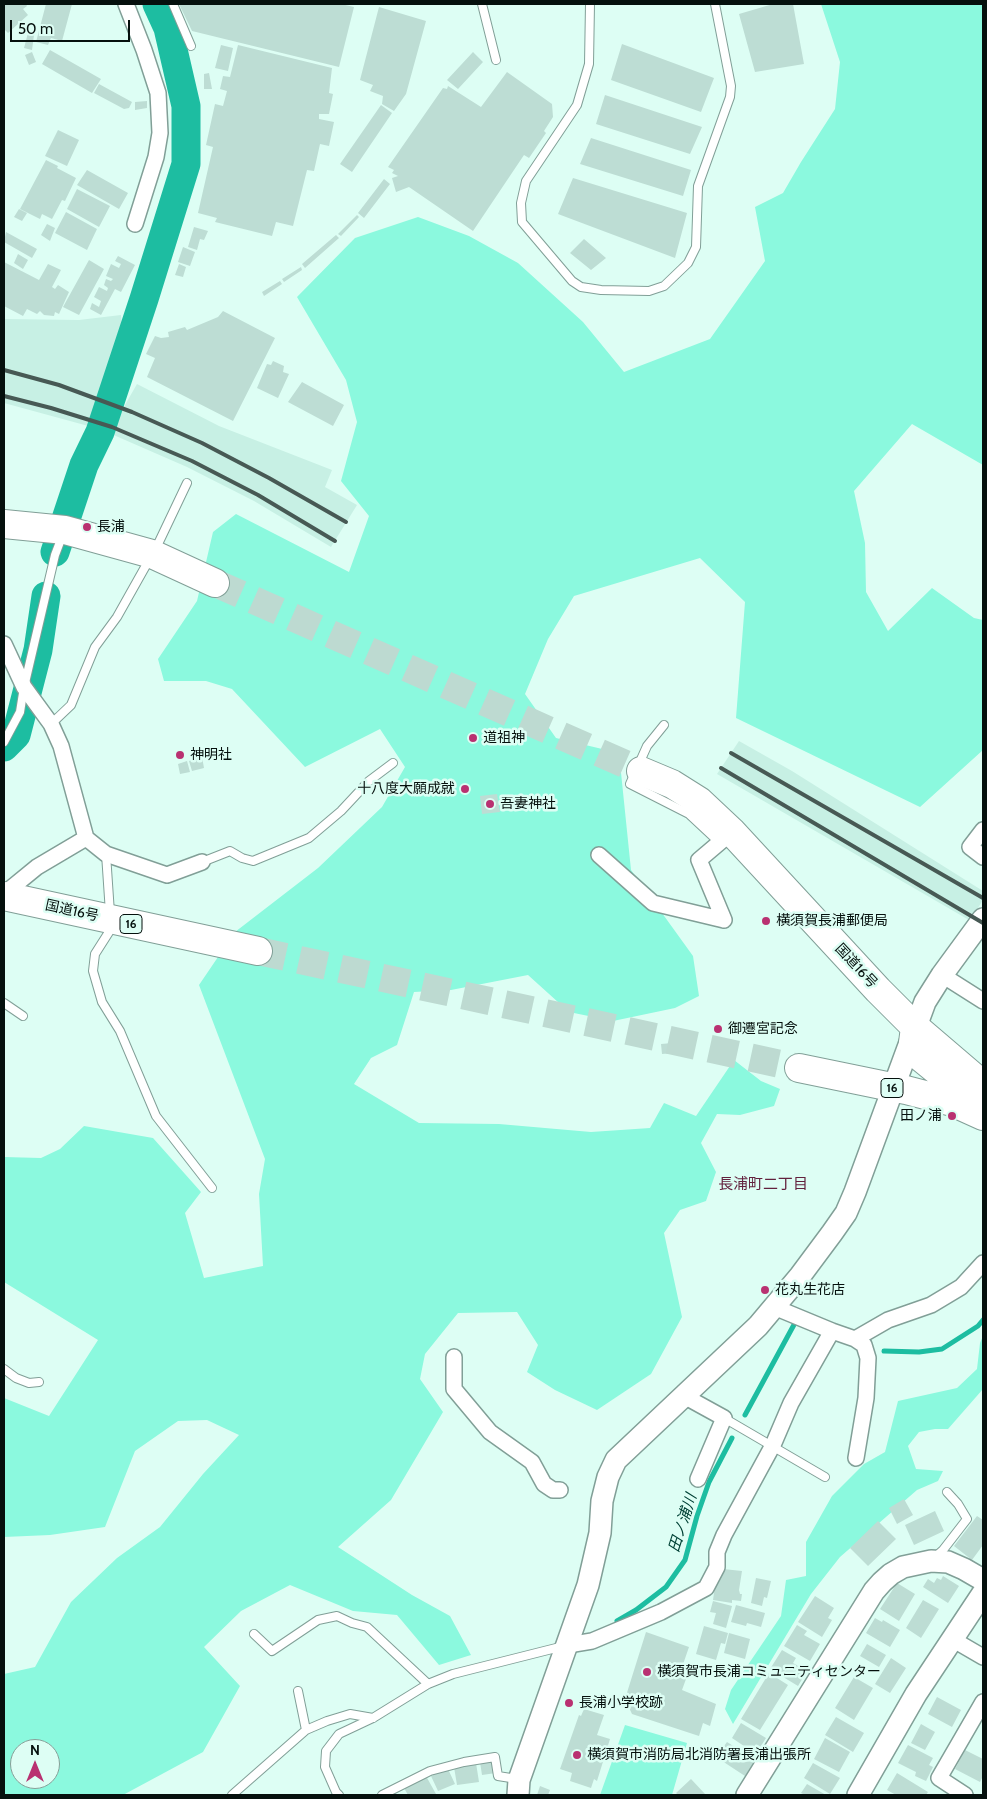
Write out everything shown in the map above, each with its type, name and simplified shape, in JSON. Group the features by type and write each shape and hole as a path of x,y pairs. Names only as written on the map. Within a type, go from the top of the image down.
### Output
{"highway":[{"path":"4,524 65,530 152,554 215,583"},
{"name":"国道16号","path":"641,771 672,784 699,801 726,837 878,990 915,1027 983,1085"},
{"name":"国道16号","path":"4,895 258,951"},
{"path":"915,1027 913,1043 919,1056 983,1108"},
{"name":"16","path":"799,1068 952,1102 983,1116"}],"street":[{"path":"126,4 158,93 160,133 156,157 134,224"},
{"path":"4,644 24,687 51,724 61,746 86,838 106,854 167,875 202,862"},
{"path":"983,830 970,847 983,857"},
{"path":"599,855 653,903 724,920 699,860 726,837"},
{"path":"4,895 37,867 86,838"},
{"path":"518,1788 588,1585 600,1532 602,1502 608,1477 616,1460 758,1326 800,1276 846,1213 870,1156 925,1002 942,975 983,919"},
{"path":"942,975 983,1001"},
{"path":"855,1338 888,1320 931,1305 961,1287 983,1263"},
{"path":"774,1307 832,1331 855,1338 864,1345 868,1358 866,1398 856,1458"},
{"path":"568,1645 592,1641 661,1612 706,1588 717,1567 717,1552 724,1535 773,1446 791,1403 832,1331"},
{"path":"454,1357 454,1389 490,1432 532,1462 544,1484 553,1490 560,1490"},
{"path":"684,1396 724,1418 698,1479"},
{"path":"747,1795 874,1591 891,1574 903,1567 931,1561 948,1562 983,1580"},
{"path":"858,1795 916,1694 983,1593"},
{"path":"952,1639 983,1657"},
{"path":"965,1795 938,1778 983,1702"}],"lane":[{"path":"173,4 191,46"},
{"path":"482,4 496,60"},
{"path":"590,4 589,64 577,105 526,182 521,203 522,222 572,281 581,286 601,290 649,291 664,286 688,263 696,247 698,186 730,97 732,86 715,4"},
{"path":"51,724 71,705 95,647 117,617 152,554 187,483"},
{"path":"4,742 20,712 24,687 55,555 65,530"},
{"path":"664,725 648,746 630,784 689,814 726,837"},
{"path":"202,862 230,851 242,858 253,861 309,838 341,811 369,781 393,763"},
{"path":"106,854 109,932 95,954 92,971 102,1002 120,1030 156,1116 212,1188"},
{"path":"4,1003 23,1016"},
{"path":"4,1369 16,1378 29,1383 39,1382"},
{"path":"724,1418 825,1477"},
{"path":"931,1561 943,1550 967,1519 948,1492"},
{"path":"254,1634 272,1651 318,1620 337,1616 352,1623 368,1627 428,1684"},
{"path":"339,1795 325,1766 326,1751 339,1734 373,1718 428,1684 453,1674 568,1645"},
{"path":"298,1691 306,1730"},
{"path":"232,1795 306,1730 350,1714 373,1718"},
{"path":"382,1795 430,1771 464,1762 495,1757 498,1776 518,1788"}],"shaded area":[{"path":"121,315 123,340 114,373 100,400 92,427 4,403 4,319 79,320"},
{"path":"137,384 219,426 332,470 325,487 357,505 331,547 254,501 187,467 109,433"},
{"path":"739,741 792,771 983,891 983,900 972,917 969,920 717,774"}],"green space":[{"path":"821,4 983,4 983,465 912,424 854,491 865,543 866,592 888,631 932,588 974,618 983,620 983,750 920,807 736,718 745,602 700,558 574,596 548,639 525,694 556,738 619,753 631,870 693,956 699,996 675,1008 613,1021 569,1012 528,975 451,990 414,992 397,1045 371,1058 354,1084 419,1123 499,1124 591,1132 650,1128 664,1103 696,1116 734,1060 761,1081 780,1089 774,1106 740,1115 717,1114 701,1143 716,1172 706,1201 680,1210 664,1233 682,1317 651,1374 597,1410 555,1390 527,1372 538,1345 517,1312 458,1313 425,1354 420,1379 443,1412 391,1500 338,1547 412,1595 450,1616 471,1655 439,1665 397,1615 353,1611 290,1585 241,1611 204,1647 240,1686 203,1752 123,1795 4,1795 4,1674 35,1667 71,1602 117,1558 160,1527 203,1474 239,1435 207,1420 178,1421 135,1451 105,1527 50,1535 4,1537 4,1398 49,1416 98,1340 4,1282 4,1157 41,1158 60,1149 84,1126 153,1138 201,1192 185,1213 204,1278 263,1266 259,1194 265,1159 199,985 235,932 318,868 382,807 405,767 380,729 305,767 232,689 206,681 164,681 158,659 197,601 213,532 236,514 349,572 369,516 341,481 357,422 346,380 297,297 355,238 418,217 469,236 518,263 583,322 624,372 710,339 765,261 755,207 783,193 835,109 840,62"},
{"path":"983,1336 983,1389 948,1429 919,1432 908,1446 916,1469 943,1471 938,1481 917,1490 840,1557 811,1594 733,1724 725,1709 731,1690 781,1616 786,1580 806,1576 806,1542 832,1496 864,1464 885,1452 898,1401 957,1388 977,1369 980,1343"},
{"path":"625,1725 687,1743 672,1795 600,1795"}],"building":[{"path":"4,4 26,4 27,6 23,9 28,15 8,33 4,29"},
{"path":"46,4 72,4 62,41 51,38 48,45 36,42"},
{"path":"179,4 341,4 354,7 339,67 192,31"},
{"path":"773,4 793,4 804,64 755,72 739,14"},
{"path":"379,7 426,21 406,94 394,111 382,104 383,96 370,91 373,85 360,80"},
{"path":"28,33 34,35 32,50 24,48"},
{"path":"622,44 714,78 701,112 611,80"},
{"path":"221,45 233,48 228,71 215,68"},
{"path":"238,45 332,68 329,93 333,94 329,114 319,114 319,119 334,122 329,146 320,144 314,171 307,170 293,226 276,222 272,236 215,222 217,218 198,213 213,147 206,145 215,104 223,106 227,91 220,89 223,76 230,77"},
{"path":"50,50 101,79 92,93 42,64"},
{"path":"32,52 36,62 29,65 25,55"},
{"path":"473,52 483,62 458,89 447,80"},
{"path":"507,72 552,104 553,117 544,131 546,133 529,158 524,155 473,231 409,187 396,192 392,178 398,176 392,173 394,170 388,167 443,88 447,89 448,86 481,107"},
{"path":"209,73 212,89 204,89 204,74"},
{"path":"99,84 132,102 129,108 124,109 94,93"},
{"path":"605,95 702,127 690,154 596,124"},
{"path":"147,101 147,108 135,110 135,102"},
{"path":"381,105 392,113 352,172 340,164"},
{"path":"58,130 79,140 67,166 45,156"},
{"path":"591,138 691,170 683,196 580,164"},
{"path":"46,160 76,178 65,201 62,200 52,219 42,214 40,219 20,209"},
{"path":"87,170 128,193 119,209 77,185"},
{"path":"573,178 687,213 675,258 558,214"},
{"path":"384,179 390,184 364,218 358,213"},
{"path":"77,189 110,206 99,227 67,209"},
{"path":"19,209 27,213 22,221 14,217"},
{"path":"66,212 97,229 87,250 55,233"},
{"path":"357,215 359,217 341,236 338,234"},
{"path":"47,224 55,228 50,241 41,235"},
{"path":"194,227 208,231 204,240 200,239 197,250 188,247"},
{"path":"6,232 37,249 32,258 4,242"},
{"path":"336,235 339,238 305,268 302,264"},
{"path":"584,239 606,258 591,270 570,253"},
{"path":"183,247 195,252 190,266 178,262"},
{"path":"18,254 28,260 23,269 14,263"},
{"path":"118,256 135,265 121,292 115,289 101,315 90,309 92,303 99,307 101,301 94,297 99,287 107,291 108,288 104,285 106,279 111,281 113,279 106,276 111,264 119,268 121,264 115,261"},
{"path":"89,260 104,269 79,315 63,307"},
{"path":"4,262 39,280 48,264 61,270 52,287 55,289 58,285 69,292 59,314 55,312 54,316 44,315 40,311 37,314 27,309 23,316 4,306"},
{"path":"179,264 186,267 183,277 175,275"},
{"path":"301,267 302,270 284,282 282,279"},
{"path":"280,281 282,284 264,296 262,292"},
{"path":"223,311 275,338 233,421 147,377 155,358 146,354 155,336 161,338 169,337 168,332 185,327 187,330 218,317"},
{"path":"273,361 284,366 283,372 289,374 278,398 257,388 267,364 271,365"},
{"path":"302,382 344,405 333,426 288,402"},
{"path":"202,757 204,768 192,771 189,761"},
{"path":"187,761 190,772 180,774 178,764"},
{"name":"吾妻神社","path":"497,794 500,812 482,814 480,796"},
{"path":"688,1038 689,1053 676,1055 674,1040"},
{"path":"673,1043 674,1053 662,1054 661,1044"},
{"path":"904,1499 913,1515 897,1524 889,1508"},
{"path":"935,1511 944,1531 914,1545 905,1525"},
{"path":"977,1516 983,1520 983,1545 972,1560 954,1546"},
{"path":"878,1521 896,1539 868,1566 850,1548"},
{"path":"723,1569 742,1571 739,1590 740,1594 742,1594 741,1601 732,1600 732,1603 713,1600 715,1586"},
{"path":"943,1576 959,1586 948,1603 923,1587 928,1579 934,1583 937,1578 941,1580"},
{"path":"756,1578 771,1581 767,1598 764,1597 762,1606 751,1603"},
{"path":"897,1583 915,1594 899,1621 880,1609"},
{"path":"815,1596 834,1608 828,1618 832,1620 822,1637 798,1622"},
{"path":"923,1600 939,1609 921,1638 906,1628"},
{"path":"713,1601 732,1606 726,1628 713,1624 716,1613 710,1612"},
{"path":"736,1605 765,1613 761,1627 747,1623 746,1626 731,1622"},
{"path":"875,1618 882,1622 883,1620 900,1630 890,1647 866,1633"},
{"path":"797,1625 807,1631 804,1635 820,1644 810,1661 784,1646"},
{"path":"704,1626 728,1633 725,1644 721,1643 716,1660 696,1654"},
{"path":"646,1632 689,1647 679,1676 686,1679 682,1690 716,1704 710,1726 703,1723 699,1736 632,1714 625,1699"},
{"path":"729,1633 750,1639 745,1659 724,1653"},
{"path":"867,1644 886,1655 879,1667 860,1656"},
{"path":"782,1650 796,1658 793,1663 807,1671 798,1686 770,1669"},
{"path":"891,1658 906,1668 890,1693 875,1684"},
{"path":"769,1673 788,1685 760,1730 741,1719"},
{"path":"854,1677 873,1688 854,1720 835,1708"},
{"path":"937,1697 961,1710 952,1727 928,1714"},
{"path":"584,1709 604,1715 597,1735 610,1739 597,1781 594,1779 591,1788 570,1781 572,1773 560,1769 579,1715 581,1716"},
{"path":"836,1717 864,1733 853,1752 825,1735"},
{"path":"741,1723 766,1738 756,1754 732,1738"},
{"path":"921,1724 935,1732 925,1750 911,1743"},
{"path":"825,1738 850,1752 839,1772 814,1759"},
{"path":"727,1742 755,1760 745,1776 716,1757"},
{"path":"908,1745 933,1758 929,1765 933,1767 926,1781 915,1776 916,1772 898,1763"},
{"path":"965,1750 983,1759 983,1776 980,1782 955,1769"},
{"path":"494,1759 496,1773 482,1775 480,1762"},
{"path":"476,1763 479,1782 457,1785 454,1767"},
{"path":"813,1763 840,1778 830,1794 804,1778"},
{"path":"448,1769 455,1784 438,1791 431,1776"},
{"path":"897,1773 928,1792 926,1795 896,1795 887,1790"},
{"path":"426,1776 436,1794 408,1795 404,1788"},
{"path":"691,1779 706,1795 678,1795 676,1793"},
{"path":"807,1784 826,1795 805,1795 801,1793"},
{"path":"540,1786 550,1790 548,1795 537,1795"}],"waterway":[{"path":"55,552 84,465 100,432 186,164 186,106 168,28 157,4"},
{"path":"4,747 16,735 38,650 46,596"},
{"name":"田ノ浦川","path":"884,1351 919,1352 942,1349 978,1326 983,1320"},
{"name":"田ノ浦川","path":"745,1415 796,1321 798,1322"},
{"name":"田ノ浦川","path":"617,1621 636,1610 666,1587 685,1560 709,1482 732,1438"}],"tunnel":[{"path":"215,583 641,771"},
{"path":"258,951 799,1068"}],"railway":[{"path":"4,370 59,385 132,412 202,443 269,478 346,522"},
{"path":"4,396 112,427 192,461 258,495 335,541"},
{"path":"731,753 983,898"},
{"path":"721,768 983,923"}],"place":[{"name":"長浦","path":"87,527"},
{"name":"道祖神","path":"473,738"},
{"name":"神明社","path":"180,755"},
{"name":"十八度大願成就","path":"465,789"},
{"name":"吾妻神社","path":"490,804"},
{"name":"横須賀長浦郵便局","path":"766,921"},
{"name":"御遷宮記念","path":"718,1029"},
{"name":"田ノ浦","path":"952,1116"},
{"name":"花丸生花店","path":"765,1290"},
{"name":"横須賀市長浦コミュニティセンター","path":"647,1672"},
{"name":"長浦小学校跡","path":"569,1703"},
{"name":"横須賀市消防局北消防署長浦出張所","path":"577,1755"}],"district":[{"name":"長浦町二丁目","path":"763,1185"}]}
